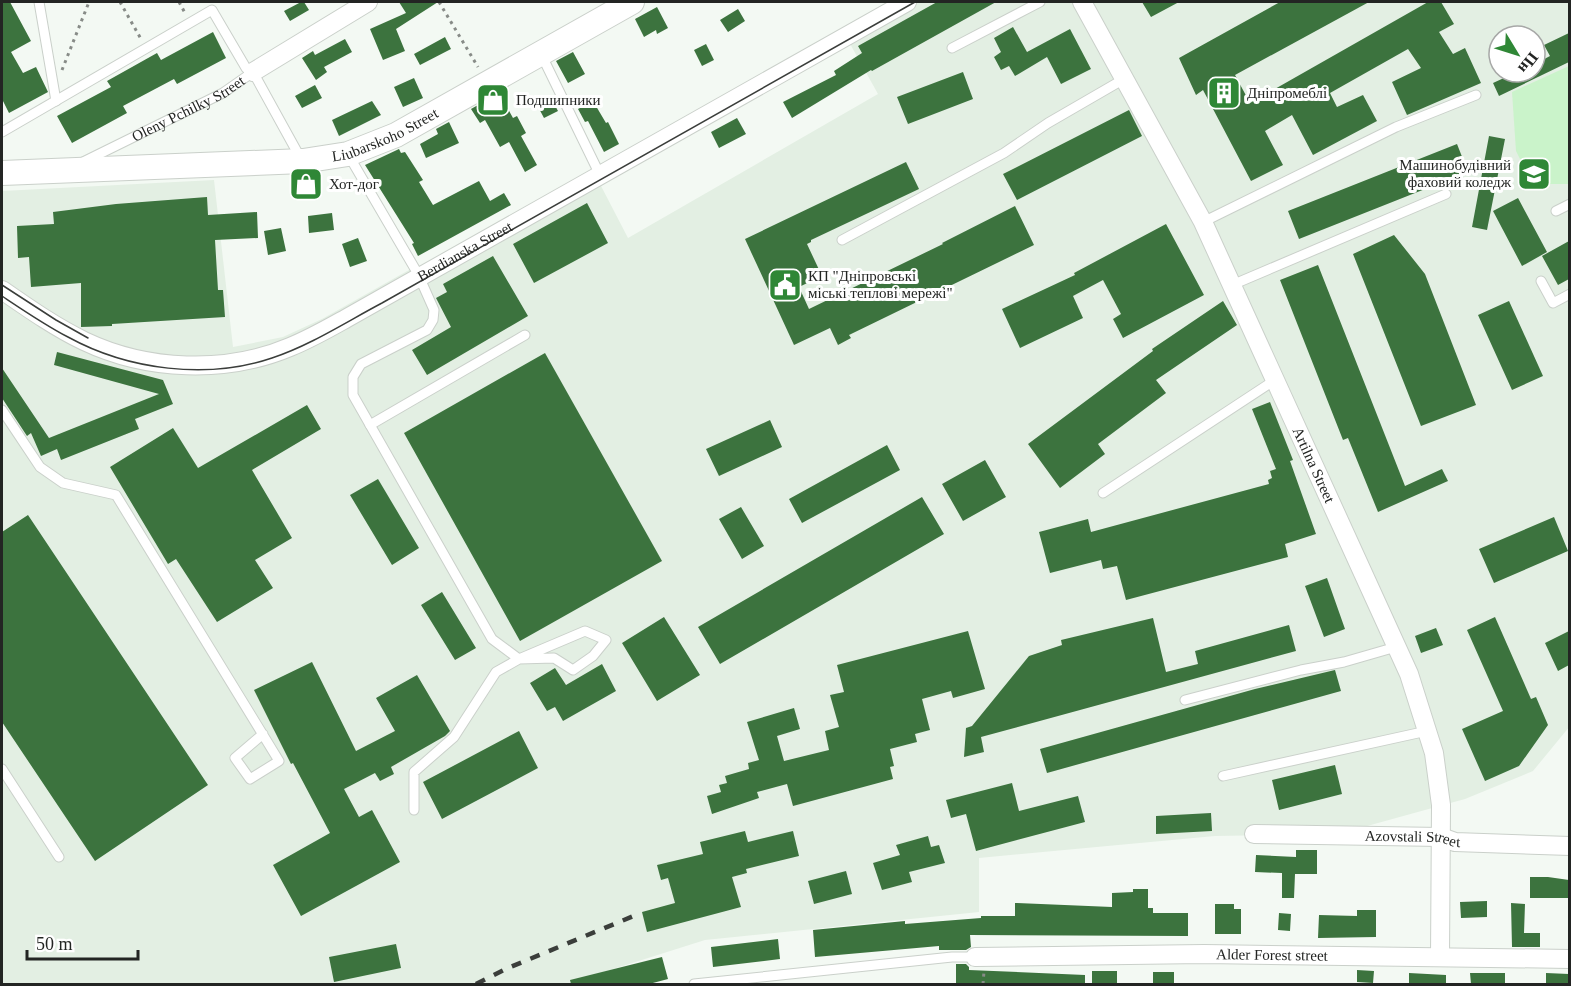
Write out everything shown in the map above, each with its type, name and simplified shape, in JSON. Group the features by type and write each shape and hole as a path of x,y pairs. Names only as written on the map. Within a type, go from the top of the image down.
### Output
{"main road":[{"name":"Liubarskoho Street","path":"2,173 303,161 348,154 396,135 632,2"}],"street":[{"name":"Oleny Pchilky Street","path":"253,72 368,2"},
{"name":"Berdianska Street","path":"2,290 70,333 101,348 149,361 209,365 253,359 292,347 907,2"},
{"name":"Artilna Street","path":"1082,2 1203,222 1409,674 1434,753 1440,794 1440,957"},
{"name":"Azovstali Street","path":"1254,834 1441,837 1455,842 1569,846"},
{"name":"Alder Forest street","path":"975,957 1204,954 1569,959"}],"lane":[{"path":"39,2 56,101"},
{"path":"952,48 1040,2"},
{"path":"2,132 212,10 246,68 253,72 303,161"},
{"path":"541,54 600,175"},
{"name":"Oleny Pchilky Street","path":"67,170 223,93 253,72"},
{"path":"842,240 1004,153 1048,123 1124,80"},
{"path":"1203,222 1396,127 1476,95"},
{"path":"348,154 420,277 434,310 433,320 427,330 361,364 353,376 353,395 492,639 519,659 554,658 573,670 593,656 606,640 585,631 519,659 496,672 454,737 414,772 414,810"},
{"path":"1232,285 1446,194"},
{"path":"1556,211 1569,204"},
{"path":"1541,281 1553,303 1569,294"},
{"path":"370,424 525,335"},
{"path":"1103,493 1275,380"},
{"path":"2,410 40,467 63,483 116,495 263,734 279,761 250,779 235,758 263,734"},
{"path":"1185,700 1301,670 1344,662 1396,647"},
{"path":"1223,776 1427,731"},
{"path":"2,769 59,857"},
{"path":"694,984 952,957 975,957"}],"path":[{"path":"54,90 89,2"},
{"path":"120,2 146,49"},
{"path":"439,2 487,84"}],"shaded area":[{"path":"919,2 1569,2 1570,726 1533,771 1465,799 1338,834 1215,836 979,858 979,912 705,940 588,977 590,984 2,984 2,191 214,180 233,347 283,337 322,319 409,270 534,221 600,184 628,238 878,94 849,42"}],"green space":[{"path":"1569,66 1569,184 1547,184 1529,177 1516,151 1512,92 1530,84 1547,84 1547,76"}],"building":[{"path":"2,2 10,2 31,41 11,52 23,73 36,67 48,92 9,113 2,99"},
{"path":"304,2 309,10 290,21 284,11"},
{"path":"399,2 438,2 396,29 405,51 383,60 370,29 406,13"},
{"path":"937,2 996,2 871,70 792,118 783,102 836,75 834,71 862,53 858,46"},
{"path":"1142,2 1179,2 1151,17"},
{"path":"1280,2 1369,2 1235,75 1250,103 1428,2 1441,2 1454,24 1439,32 1453,54 1465,48 1481,83 1407,115 1392,82 1421,68 1408,49 1330,93 1337,107 1363,95 1377,121 1313,155 1292,115 1265,131 1283,165 1251,181 1203,90 1196,95 1179,58"},
{"path":"657,7 668,28 657,34 656,30 644,37 635,19"},
{"path":"738,9 745,21 728,32 720,20"},
{"path":"1013,27 1027,52 1070,29 1091,69 1061,84 1047,57 1015,76 1009,66 1001,70 994,57 1001,52 994,38"},
{"path":"213,32 226,58 177,84 174,79 123,106 127,113 72,143 57,116 111,87 107,81 157,53 161,60"},
{"path":"1569,33 1569,62 1547,73 1547,58 1550,56 1547,44"},
{"path":"445,37 451,49 420,65 414,54"},
{"path":"345,39 352,52 324,67 327,72 316,80 302,58 313,51 315,55"},
{"path":"706,44 714,60 702,66 694,50"},
{"path":"573,52 585,74 568,83 556,61"},
{"path":"963,72 973,99 908,124 897,97"},
{"path":"414,78 423,98 403,107 394,87"},
{"path":"1493,84 1524,84 1499,96"},
{"path":"315,85 322,98 302,108 295,96"},
{"path":"499,93 513,118 517,116 526,133 521,136 537,165 525,172 509,142 500,147 485,120 480,123 471,109"},
{"path":"550,96 558,111 544,118 536,103"},
{"path":"372,101 381,115 339,136 332,120"},
{"path":"593,101 606,123 608,122 619,144 604,152 588,121 585,122 578,109"},
{"path":"1129,110 1142,136 1017,200 1003,174"},
{"path":"737,118 746,134 719,148 711,132"},
{"path":"449,122 459,143 426,158 420,144 438,134 436,129"},
{"path":"1489,136 1505,139 1487,230 1472,227"},
{"path":"1457,144 1468,172 1299,239 1288,211"},
{"path":"399,149 401,153 405,152 423,180 419,182 433,205 479,181 490,201 504,193 511,205 418,256 412,244 414,243 365,165"},
{"path":"906,162 919,189 811,240 807,244 822,276 799,287 809,309 1015,206 1034,245 849,335 851,338 838,345 830,328 794,345 745,239"},
{"path":"207,197 208,215 257,212 258,238 215,240 218,290 223,290 225,317 81,327 81,283 31,287 29,257 18,258 17,226 54,224 53,212 116,204"},
{"path":"1518,198 1547,252 1522,266 1493,211"},
{"path":"587,203 608,243 534,283 513,244"},
{"path":"332,213 334,230 309,233 308,216"},
{"path":"1166,224 1204,295 1123,338 1113,319 1121,314 1103,280 1073,296 1083,318 1020,348 1002,309 1075,275 1074,273"},
{"path":"281,228 286,251 268,255 264,231"},
{"path":"1394,235 1425,274 1476,405 1421,426 1353,254"},
{"path":"358,238 367,261 350,267 342,244"},
{"path":"1569,241 1569,279 1558,285 1542,256"},
{"path":"493,256 528,316 427,375 412,350 451,327 436,298 447,292 443,284"},
{"path":"1318,265 1405,486 1442,469 1448,481 1378,512 1348,438 1343,440 1280,280"},
{"path":"1223,301 1237,325 1156,380 1166,393 1098,444 1105,454 1060,488 1028,444 1153,351 1152,349"},
{"path":"1509,301 1543,376 1512,390 1478,315"},
{"path":"57,352 163,380 173,404 135,419 139,429 61,460 57,449 41,456 31,433 27,436 2,398 2,368 49,438 159,394 54,365"},
{"path":"545,353 662,561 520,641 404,433"},
{"path":"1270,402 1293,460 1290,461 1316,534 1285,544 1288,557 1126,600 1117,566 1103,569 1101,560 1050,573 1039,532 1088,519 1091,532 1269,484 1268,480 1272,478 1270,471 1276,469 1252,409"},
{"path":"307,405 321,429 252,470 292,538 255,560 273,588 217,622 176,559 168,564 110,467 173,428 198,468"},
{"path":"770,420 782,447 719,476 706,449"},
{"path":"887,445 900,470 802,523 789,499"},
{"path":"985,460 1006,497 963,521 942,484"},
{"path":"378,479 419,548 392,565 350,495"},
{"path":"922,497 944,534 720,664 698,627"},
{"path":"741,507 764,546 742,559 719,519"},
{"path":"28,515 208,785 95,861 2,722 2,532"},
{"path":"1554,517 1568,551 1494,583 1479,549"},
{"path":"1327,578 1345,629 1324,637 1305,586"},
{"path":"442,592 476,648 455,660 421,605"},
{"path":"664,617 700,675 657,701 622,643"},
{"path":"1495,617 1531,699 1536,697 1548,725 1519,766 1485,781 1462,729 1503,711 1467,630"},
{"path":"1153,618 1166,672 1198,664 1195,651 1289,625 1296,651 981,737 984,752 964,757 966,728 972,726 1029,656 1062,645 1061,640"},
{"path":"1436,628 1443,645 1421,653 1415,636"},
{"path":"968,631 985,689 953,698 951,691 922,699 930,730 915,734 917,742 890,749 894,766 890,767 893,779 793,806 787,784 757,792 759,798 712,814 707,796 721,792 719,785 727,783 725,776 749,769 748,763 759,760 747,722 794,708 800,729 777,736 784,761 829,750 825,731 839,727 830,695 844,692 837,665"},
{"path":"1569,631 1569,665 1558,671 1545,643"},
{"path":"312,662 356,751 395,731 376,698 417,675 450,731 391,767 394,774 380,781 375,773 344,789 359,817 372,810 400,862 301,916 273,865 330,833 293,763 291,764 254,690"},
{"path":"602,664 616,691 563,721 555,707 547,711 530,683 555,668 566,685"},
{"path":"1335,670 1341,691 1047,773 1040,749 1255,689"},
{"path":"519,731 538,768 442,819 423,782"},
{"path":"1335,765 1342,794 1279,810 1272,780"},
{"path":"1012,783 1019,811 1078,796 1085,822 976,851 966,814 951,818 946,800"},
{"path":"1211,813 1212,831 1156,834 1156,816"},
{"path":"745,831 748,842 793,831 799,856 746,869 747,873 732,877 741,907 647,932 642,912 675,903 668,878 661,880 657,865 703,854 700,842"},
{"path":"928,836 931,847 939,845 945,863 909,872 912,882 882,890 873,863 900,855 896,845"},
{"path":"1296,850 1317,850 1317,874 1295,874 1294,898 1282,898 1282,873 1255,872 1256,855 1296,857"},
{"path":"846,871 852,894 814,904 808,881"},
{"path":"1530,877 1569,880 1569,898 1530,898"},
{"path":"1133,889 1148,889 1148,908 1153,908 1153,913 1188,913 1188,936 970,935 971,947 966,950 939,950 939,946 815,957 813,930 905,921 905,924 981,918 981,916 1015,916 1015,903 1112,907 1112,893 1133,892"},
{"path":"1487,901 1487,917 1461,918 1460,902"},
{"path":"1511,903 1525,904 1524,933 1540,933 1540,947 1512,947"},
{"path":"1215,904 1234,904 1234,909 1241,909 1241,934 1215,934"},
{"path":"1357,910 1376,910 1376,937 1318,938 1319,915 1357,916"},
{"path":"1279,913 1291,914 1290,931 1278,930"},
{"path":"778,939 780,959 713,967 711,947"},
{"path":"396,944 401,968 334,982 329,957"},
{"path":"662,957 668,979 649,984 571,984 570,980"},
{"path":"956,964 966,964 969,970 1085,975 1085,984 956,984"},
{"path":"1357,970 1374,971 1373,983 1357,982"},
{"path":"1092,971 1117,971 1117,984 1092,984"},
{"path":"1153,972 1174,972 1174,984 1153,984"},
{"path":"1409,973 1446,975 1446,984 1409,984"},
{"path":"1470,973 1505,973 1505,984 1471,984"},
{"path":"1546,973 1569,974 1569,984 1546,984"}],"tram line":[{"path":"2,296 68,337 91,348 142,364 195,370 221,369 272,358 314,340 382,303 915,2"},
{"path":"2,285 88,338"}],"railway":[{"path":"476,984 508,968 636,915"}],"place":[{"name":"Дніпромеблі","path":"1224,93"},
{"name":"Подшипники","path":"493,100"},
{"name":"Машинобудівний фаховий коледж","path":"1534,174"},
{"name":"Хот-дог","path":"306,184"},
{"name":"КП \"Дніпровські міські теплові мережі\"","path":"785,285"}]}
